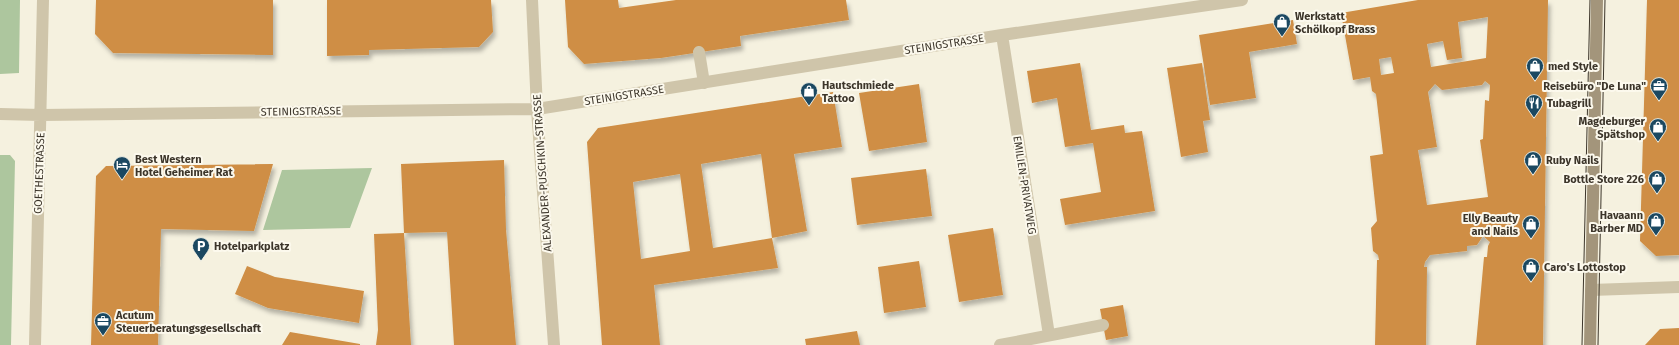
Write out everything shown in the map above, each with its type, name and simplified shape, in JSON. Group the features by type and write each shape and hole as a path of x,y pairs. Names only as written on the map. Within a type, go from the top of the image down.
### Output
{"street":[{"name":"GOETHESTRASSE","path":"35,345 43,0"},
{"name":"ALEXANDER-PUSCHKIN-STRASSE","path":"532,0 537,109 554,345"},
{"name":"STEINIGSTRASSE","path":"0,114 41,116 537,109 1002,35 1242,0"},
{"path":"1590,345 1598,0"},
{"name":"EMILIEN-PRIVATWEG","path":"1002,35 1049,336"},
{"path":"699,52 704,82"},
{"path":"1591,290 1679,287"},
{"path":"1000,345 1104,325"}],"green space":[{"path":"0,0 20,0 19,73 0,74"},
{"path":"0,155 10,155 15,161 11,345 0,345"},
{"path":"372,168 350,228 263,230 282,170"}],"building":[{"path":"96,0 273,0 273,55 113,53 95,34"},
{"path":"327,0 491,0 493,32 479,47 369,50 369,55 327,56"},
{"path":"565,0 618,0 619,8 676,0 846,0 849,20 740,36 741,46 661,58 584,64 568,47"},
{"path":"1418,0 1548,0 1543,345 1476,345 1484,257 1487,257 1490,242 1483,236 1477,245 1467,246 1467,251 1430,255 1425,262 1424,267 1427,267 1426,345 1375,345 1377,260 1379,260 1378,255 1373,251 1371,228 1377,221 1370,156 1383,154 1376,94 1372,91 1370,77 1353,80 1341,13","holes":["1488,17 1486,58 1431,67 1427,44 1443,41 1447,60 1462,58 1458,22","1391,57 1394,73 1381,75 1379,59","1485,81 1490,85 1489,101 1485,100 1483,139 1480,140 1488,197 1427,205 1418,150 1437,147 1428,92 1435,84 1442,90 1482,85"]},
{"path":"1647,0 1679,0 1679,255 1656,256 1640,241"},
{"path":"1293,20 1297,44 1249,52 1256,98 1210,105 1199,35"},
{"path":"1080,63 1091,130 1124,125 1125,133 1142,131 1155,211 1065,225 1060,199 1101,192 1093,143 1065,147 1057,98 1032,103 1027,71"},
{"path":"1202,63 1210,120 1203,121 1208,152 1181,157 1167,68"},
{"path":"919,84 927,142 869,151 859,93"},
{"path":"833,92 842,147 794,154 807,231 772,238 778,268 654,285 660,345 602,345 587,142 598,128","holes":["761,154 772,238 713,248 701,164","680,174 690,251 641,259 633,182"]},
{"path":"504,160 506,230 516,345 454,345 447,232 404,233 401,164"},
{"path":"273,164 254,231 161,229 158,345 91,345 96,176 106,166"},
{"path":"926,169 932,216 857,225 851,178"},
{"path":"993,228 1003,295 959,302 948,235"},
{"path":"404,233 411,345 376,345 378,330 374,234"},
{"path":"919,261 926,307 884,313 878,267"},
{"path":"247,266 275,277 364,291 359,323 268,308 235,294"},
{"path":"1123,305 1128,336 1106,340 1100,309"},
{"path":"1679,328 1679,345 1645,345 1660,329"},
{"path":"857,331 860,345 806,345 805,339"},
{"path":"290,332 360,344 360,345 282,345"}],"tram line":[{"path":"1582,345 1590,0"},
{"path":"1598,345 1605,0"}],"place":[{"name":"Werkstatt Schölkopf Brass","path":"1282,37"},
{"name":"med Style","path":"1535,81"},
{"name":"Reisebüro \"De Luna\"","path":"1659,101"},
{"name":"Hautschmiede Tattoo","path":"809,106"},
{"name":"Tubagrill","path":"1534,118"},
{"name":"Magdeburger Spätshop","path":"1658,142"},
{"name":"Ruby Nails","path":"1533,175"},
{"name":"Best Western Hotel Geheimer Rat","path":"122,180"},
{"name":"Bottle Store 226","path":"1657,194"},
{"name":"Havaann Barber MD","path":"1656,236"},
{"name":"Elly Beauty and Nails","path":"1531,239"},
{"name":"Hotelparkplatz","path":"201,261"},
{"name":"Caro's Lottostop","path":"1531,282"},
{"name":"Acutum Steuerberatungsgesellschaft","path":"103,336"}]}
